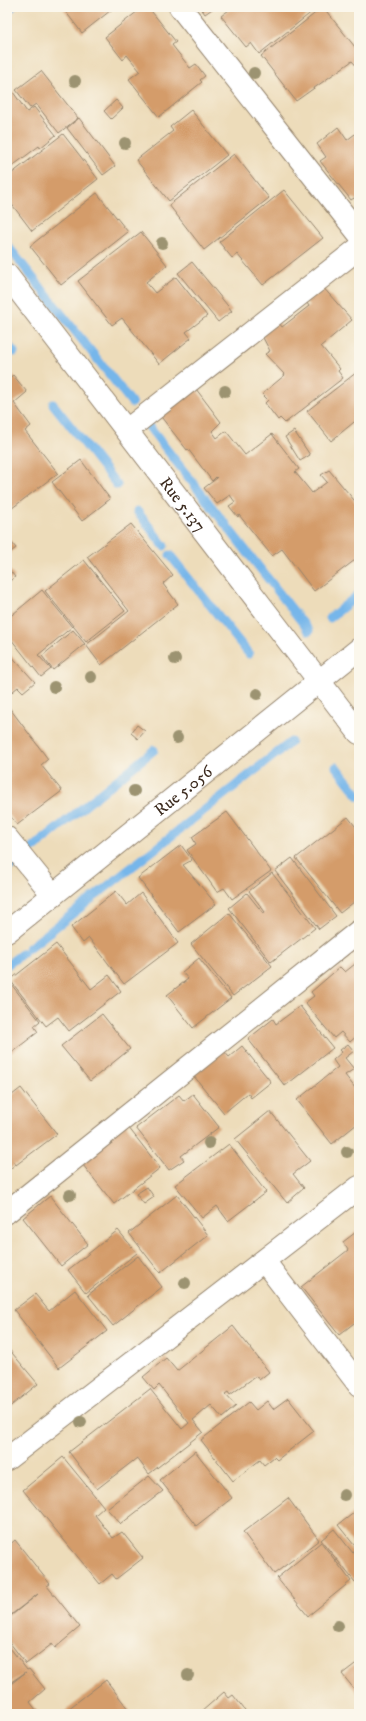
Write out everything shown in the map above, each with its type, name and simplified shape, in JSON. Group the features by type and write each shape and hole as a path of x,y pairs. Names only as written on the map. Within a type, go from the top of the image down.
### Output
{"street":[{"path":"180,7 359,234"},
{"path":"127,430 359,248"},
{"name":"Rue 5.137","path":"7,275 359,733"},
{"name":"Rue 5.056","path":"7,932 359,649"},
{"path":"7,838 53,895"},
{"path":"7,1212 359,931"},
{"path":"7,1459 359,1187"},
{"path":"264,1261 359,1385"}],"building":[{"path":"62,7 115,7 82,33"},
{"path":"143,7 148,7 176,42 172,45 190,68 196,64 205,76 200,80 202,82 159,117 129,79 140,71 127,55 123,60 105,37"},
{"path":"200,7 215,7 205,14"},
{"path":"233,7 318,7 259,54 251,43 246,47 221,16"},
{"path":"323,7 359,52 359,69 352,61 296,101 261,56"},
{"path":"41,71 78,118 59,133 36,104 30,108 16,90"},
{"path":"13,92 27,112 34,107 56,135 40,148 39,146 7,170 7,97"},
{"path":"116,100 123,108 111,119 104,111"},
{"path":"191,110 227,155 169,201 136,160 173,131 170,127"},
{"path":"79,118 115,166 103,175 67,128"},
{"path":"338,127 347,140 359,131 359,203 354,198 351,200 320,161 326,157 317,144"},
{"path":"63,134 98,179 32,231 7,198 7,177"},
{"path":"234,154 269,198 204,250 169,205"},
{"path":"284,190 323,238 263,285 237,254 232,258 219,242"},
{"path":"97,193 128,232 61,285 30,246"},
{"path":"141,232 167,265 146,282 155,293 176,277 207,316 186,332 191,338 159,364 122,318 112,325 78,281"},
{"path":"192,262 232,311 218,322 178,273"},
{"path":"321,285 352,320 321,346 340,369 338,371 343,378 285,423 280,418 278,420 265,403 268,400 262,394 285,375 265,354 270,351 261,334 277,320 282,327 309,306 303,297"},
{"path":"357,372 359,374 359,418 331,441 307,411"},
{"path":"13,375 27,392 14,403 31,426 25,431 58,473 7,512 7,380"},
{"path":"193,385 221,422 212,431 217,438 226,431 245,455 272,434 299,469 295,472 312,493 327,482 321,475 329,470 359,506 359,557 314,591 282,549 272,556 239,515 238,517 229,506 235,502 230,495 217,504 204,488 217,478 216,477 212,481 158,413"},
{"path":"294,431 310,455 300,461 285,437"},
{"path":"81,460 110,499 82,521 52,482"},
{"path":"131,524 173,575 163,584 178,604 101,665 86,645 129,611 87,557"},
{"path":"7,537 16,548 7,555"},
{"path":"84,560 125,611 86,642 45,591"},
{"path":"7,567 15,577 7,583"},
{"path":"42,590 72,627 38,655 51,669 41,677 7,634 7,619"},
{"path":"73,630 85,644 53,670 42,656"},
{"path":"7,651 35,682 23,692 18,687 7,696"},
{"path":"8,706 48,759 41,765 62,791 17,825 7,812"},
{"path":"137,725 145,731 138,739 131,733"},
{"path":"227,812 271,871 232,899 224,888 217,892 187,850 196,844 192,837"},
{"path":"348,817 359,831 359,898 340,913 296,858"},
{"path":"181,845 192,860 183,865 216,904 179,932 138,878"},
{"path":"292,858 336,916 319,929 275,871"},
{"path":"272,873 315,928 271,962 229,908 247,893 263,913 265,912 249,891"},
{"path":"116,891 127,905 141,893 178,943 124,984 89,938 83,943 71,927"},
{"path":"229,913 272,966 233,996 191,944"},
{"path":"56,944 91,989 109,975 121,991 69,1031 58,1017 46,1026 10,980"},
{"path":"199,958 231,998 193,1028 167,995 188,979 182,972"},
{"path":"355,964 359,969 359,1034 350,1042 341,1032 334,1038 305,1003 314,996 311,992 340,967 345,972"},
{"path":"11,984 40,1021 34,1026 38,1032 7,1056 7,987"},
{"path":"300,1006 333,1048 285,1086 248,1039 273,1019 276,1024"},
{"path":"102,1014 130,1049 90,1081 61,1046"},
{"path":"348,1044 354,1051 345,1058 354,1069 345,1075 359,1093 359,1127 357,1124 332,1144 297,1100 338,1067 333,1060 342,1052 340,1050"},
{"path":"242,1046 271,1082 251,1098 248,1093 224,1113 193,1075 223,1050 229,1057"},
{"path":"21,1088 57,1134 16,1165 14,1162 15,1165 7,1171 7,1099"},
{"path":"193,1094 219,1127 181,1156 184,1160 169,1170 136,1128 179,1095 184,1101"},
{"path":"270,1111 310,1161 293,1174 304,1188 287,1203 235,1139"},
{"path":"125,1123 160,1168 114,1204 79,1160"},
{"path":"229,1144 266,1192 228,1221 217,1206 202,1218 175,1185"},
{"path":"147,1187 154,1197 144,1204 136,1194"},
{"path":"177,1195 208,1235 160,1273 129,1233"},
{"path":"50,1196 88,1244 61,1266 23,1218"},
{"path":"118,1230 137,1253 86,1293 68,1270"},
{"path":"356,1232 359,1235 359,1319 339,1335 301,1287 348,1250 343,1242"},
{"path":"138,1256 162,1287 113,1326 88,1295"},
{"path":"75,1290 107,1331 59,1368 14,1310 35,1294 49,1311"},
{"path":"233,1326 269,1372 259,1380 256,1376 230,1395 228,1392 225,1394 236,1406 222,1418 211,1405 193,1420 203,1432 149,1474 137,1458 97,1489 69,1452 150,1389 182,1429 189,1423 159,1385 154,1390 143,1377 166,1358 177,1371"},
{"path":"7,1347 38,1384 7,1409"},
{"path":"288,1398 314,1431 277,1460 274,1457 264,1465 260,1460 233,1481 201,1440 249,1402 256,1410 267,1401 273,1409"},
{"path":"195,1451 232,1498 196,1526 160,1480"},
{"path":"63,1457 104,1507 95,1515 113,1538 122,1532 143,1558 116,1579 112,1574 100,1584 23,1490"},
{"path":"149,1476 163,1491 121,1524 107,1509"},
{"path":"288,1498 319,1540 274,1574 243,1532"},
{"path":"359,1509 359,1579 355,1582 321,1540 334,1529 353,1553 358,1550 338,1525"},
{"path":"15,1540 50,1584 47,1586 80,1627 55,1648 52,1644 26,1664 7,1639 7,1619 38,1594 7,1618 7,1547"},
{"path":"321,1542 351,1581 308,1616 277,1578"},
{"path":"7,1644 27,1670 29,1669 45,1689 30,1702 39,1714 7,1714 7,1687 26,1672 7,1685"},
{"path":"359,1661 359,1695 342,1674"},
{"path":"106,1680 132,1714 66,1714 64,1712"},
{"path":"224,1692 229,1698 233,1695 248,1714 203,1714 201,1712"}],"waterway":[{"path":"7,11 12,7"},
{"path":"7,245 132,403"},
{"path":"7,344 14,352"},
{"path":"53,404 117,485"},
{"path":"142,418 309,631"},
{"path":"137,511 164,546"},
{"path":"170,555 249,654"},
{"path":"330,618 359,594"},
{"path":"29,948 291,742"},
{"path":"28,852 154,750"},
{"path":"336,767 359,796"},
{"path":"7,869 18,860"},
{"path":"7,965 23,953"}]}
